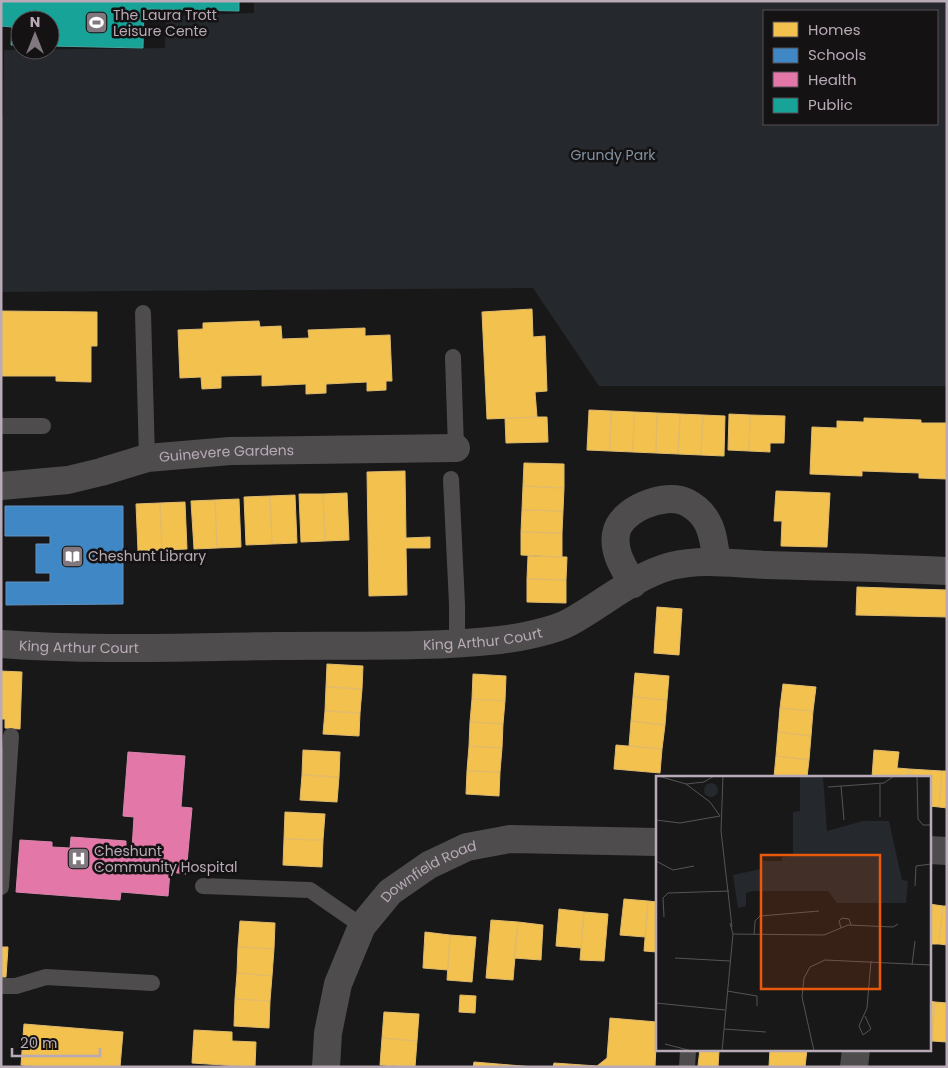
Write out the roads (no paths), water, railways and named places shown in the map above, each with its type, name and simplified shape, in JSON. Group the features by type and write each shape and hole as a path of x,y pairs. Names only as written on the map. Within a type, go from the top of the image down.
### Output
{"street":[{"name":"Guinevere Gardens","path":"1,486 68,480 147,458 230,451 456,448"},
{"path":"633,584 618,558 616,531 631,511 644,504 678,500 685,501 697,510 706,520 711,530 716,561"},
{"name":"King Arthur Court","path":"1,644 66,648 191,648 395,646 501,640 533,634 567,624 633,584 670,566 687,563 716,561 750,564 947,571"},
{"name":"Downfield Road","path":"326,1067 328,1033 338,984 362,926 390,892 429,865 467,847 510,838 656,842"},
{"path":"930,850 947,851"},
{"path":"854,1067 856,1050"}],"lane":[{"path":"143,313 147,458"},
{"path":"453,357 456,448"},
{"path":"1,426 43,426"},
{"path":"451,479 457,642"},
{"path":"1,887 11,736"},
{"path":"203,886 310,890 362,926"},
{"path":"1,986 16,986 46,976 152,983"}],"place":[{"name":"The Laura Trott Leisure Cente","path":"97,23"},
{"name":"Cheshunt Library","path":"72,556"},
{"name":"Cheshunt Community Hospital","path":"78,859"}],"park label":[{"name":"Grundy Park","path":"613,155"}]}
